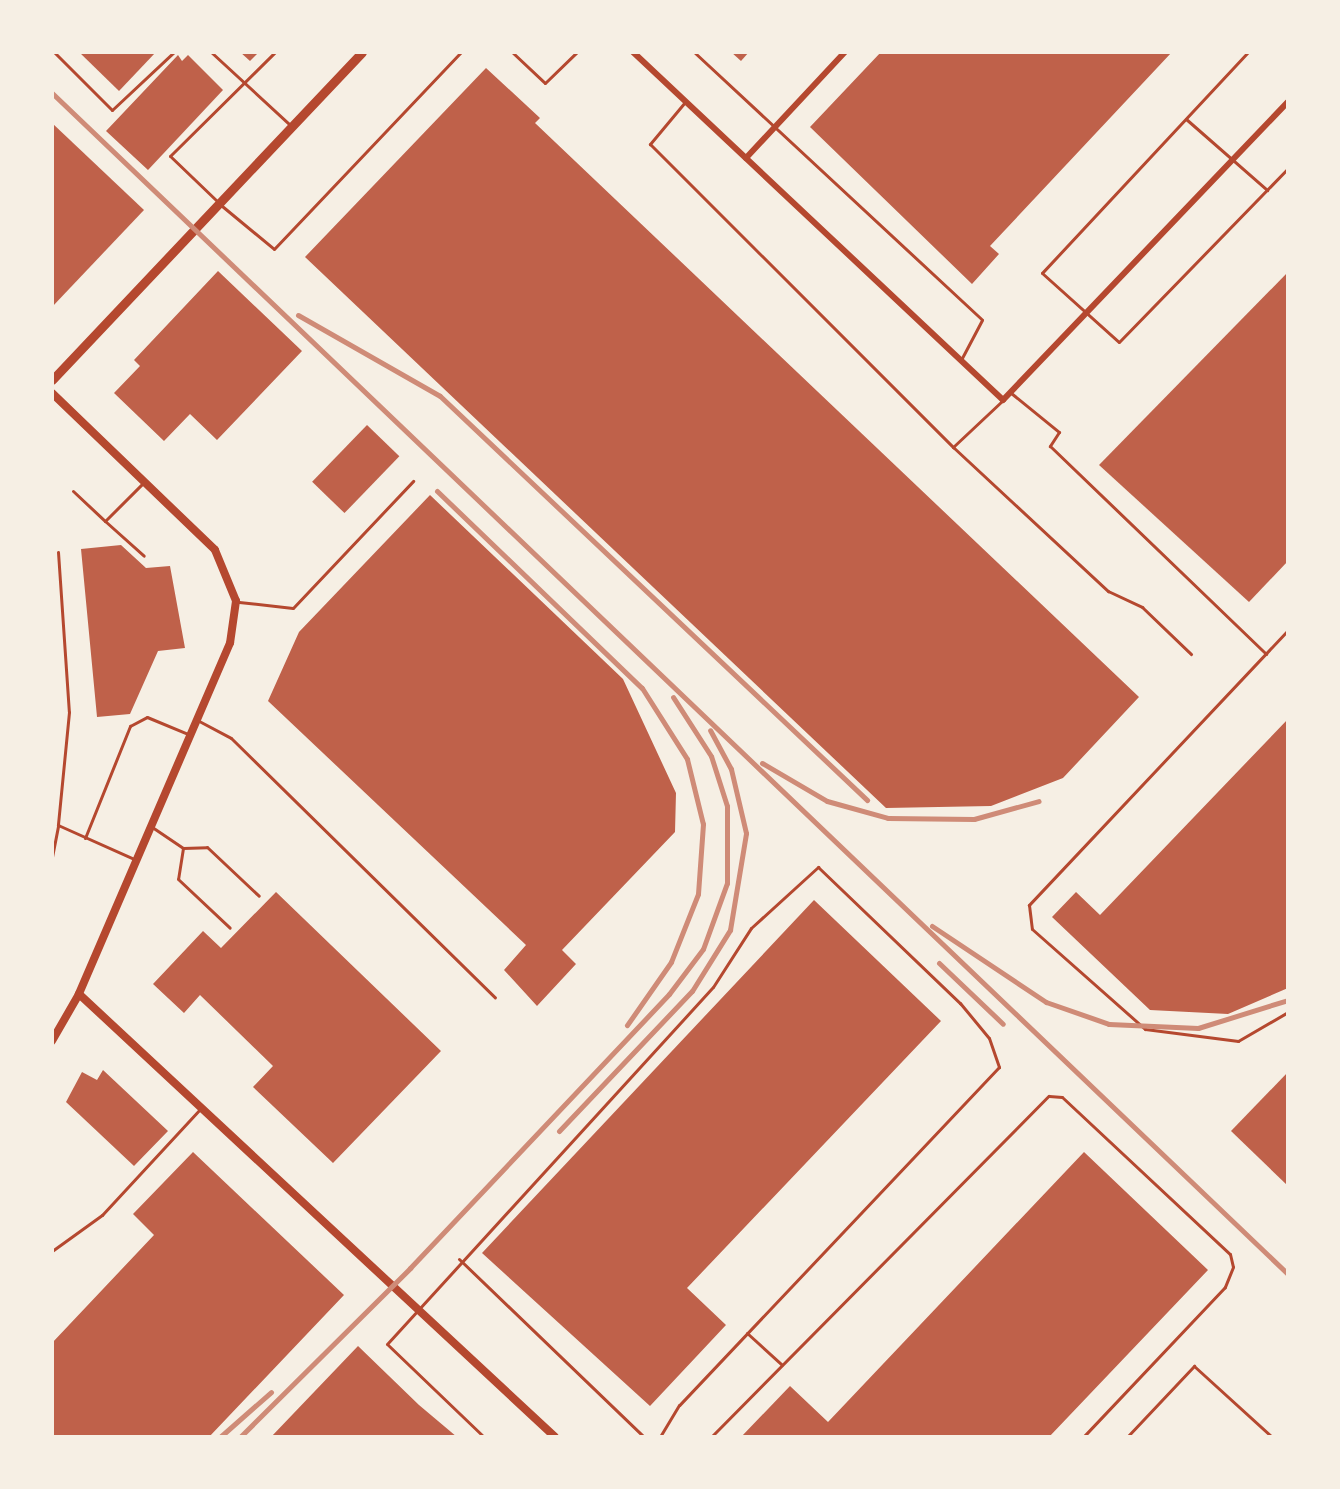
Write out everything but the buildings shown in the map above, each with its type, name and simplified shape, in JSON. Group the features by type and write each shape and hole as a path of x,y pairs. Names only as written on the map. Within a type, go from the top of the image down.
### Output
{"main road":[{"path":"52,380 362,52"}],"street":[{"path":"633,52 1003,400 1288,102"},
{"path":"746,158 845,52"},
{"path":"52,393 215,550 236,601 230,643 188,734 152,827 79,994 52,1041"},
{"path":"79,994 421,1308 555,1437"}],"lane":[{"path":"54,52 112,110 174,52"},
{"path":"211,52 292,126"},
{"path":"275,52 170,156 274,249 461,52"},
{"path":"512,52 545,83 577,52"},
{"path":"694,52 982,320 961,360"},
{"path":"1248,52 1042,273 1119,342 1288,168"},
{"path":"686,102 650,144 953,447 1108,591 1142,607 1191,654"},
{"path":"1186,119 1267,190"},
{"path":"1011,393 1059,432 1050,446 1266,654"},
{"path":"953,447 1003,400"},
{"path":"236,601 293,608 413,481"},
{"path":"105,521 144,482"},
{"path":"73,491 144,556"},
{"path":"52,857 69,712 58,552"},
{"path":"1288,630 1029,905 1032,929 1145,1029 1238,1041 1288,1012"},
{"path":"85,838 130,726 147,717 188,734"},
{"path":"195,720 231,738 495,997"},
{"path":"58,825 137,860"},
{"path":"152,827 183,848 207,847 259,896"},
{"path":"183,848 178,879 230,928"},
{"path":"484,1437 387,1344 421,1308 459,1259 713,987 751,928 818,867 960,1003 989,1038 999,1067 679,1405 660,1437"},
{"path":"711,1437 1038,1099 1062,1097 1230,1254 1233,1267 1225,1287 1083,1437"},
{"path":"52,1251 102,1215 202,1106"},
{"path":"459,1259 644,1437"},
{"path":"747,1333 783,1366"},
{"path":"1127,1437 1194,1366 1272,1437"}],"railway":[{"path":"52,93 1288,1274"},
{"path":"298,315 440,396 867,800"},
{"path":"437,491 642,688 687,759 703,824 698,894 671,962 627,1025"},
{"path":"240,1437 410,1268 669,994 703,949 727,883 727,806 711,756 673,697"},
{"path":"559,1131 692,991 730,930 746,833 731,769 710,730"},
{"path":"762,763 827,801 888,818 974,819 1039,801"},
{"path":"932,926 1046,1002 1109,1024 1198,1028 1288,1000"},
{"path":"939,963 1003,1024"},
{"path":"220,1437 271,1392"}]}
